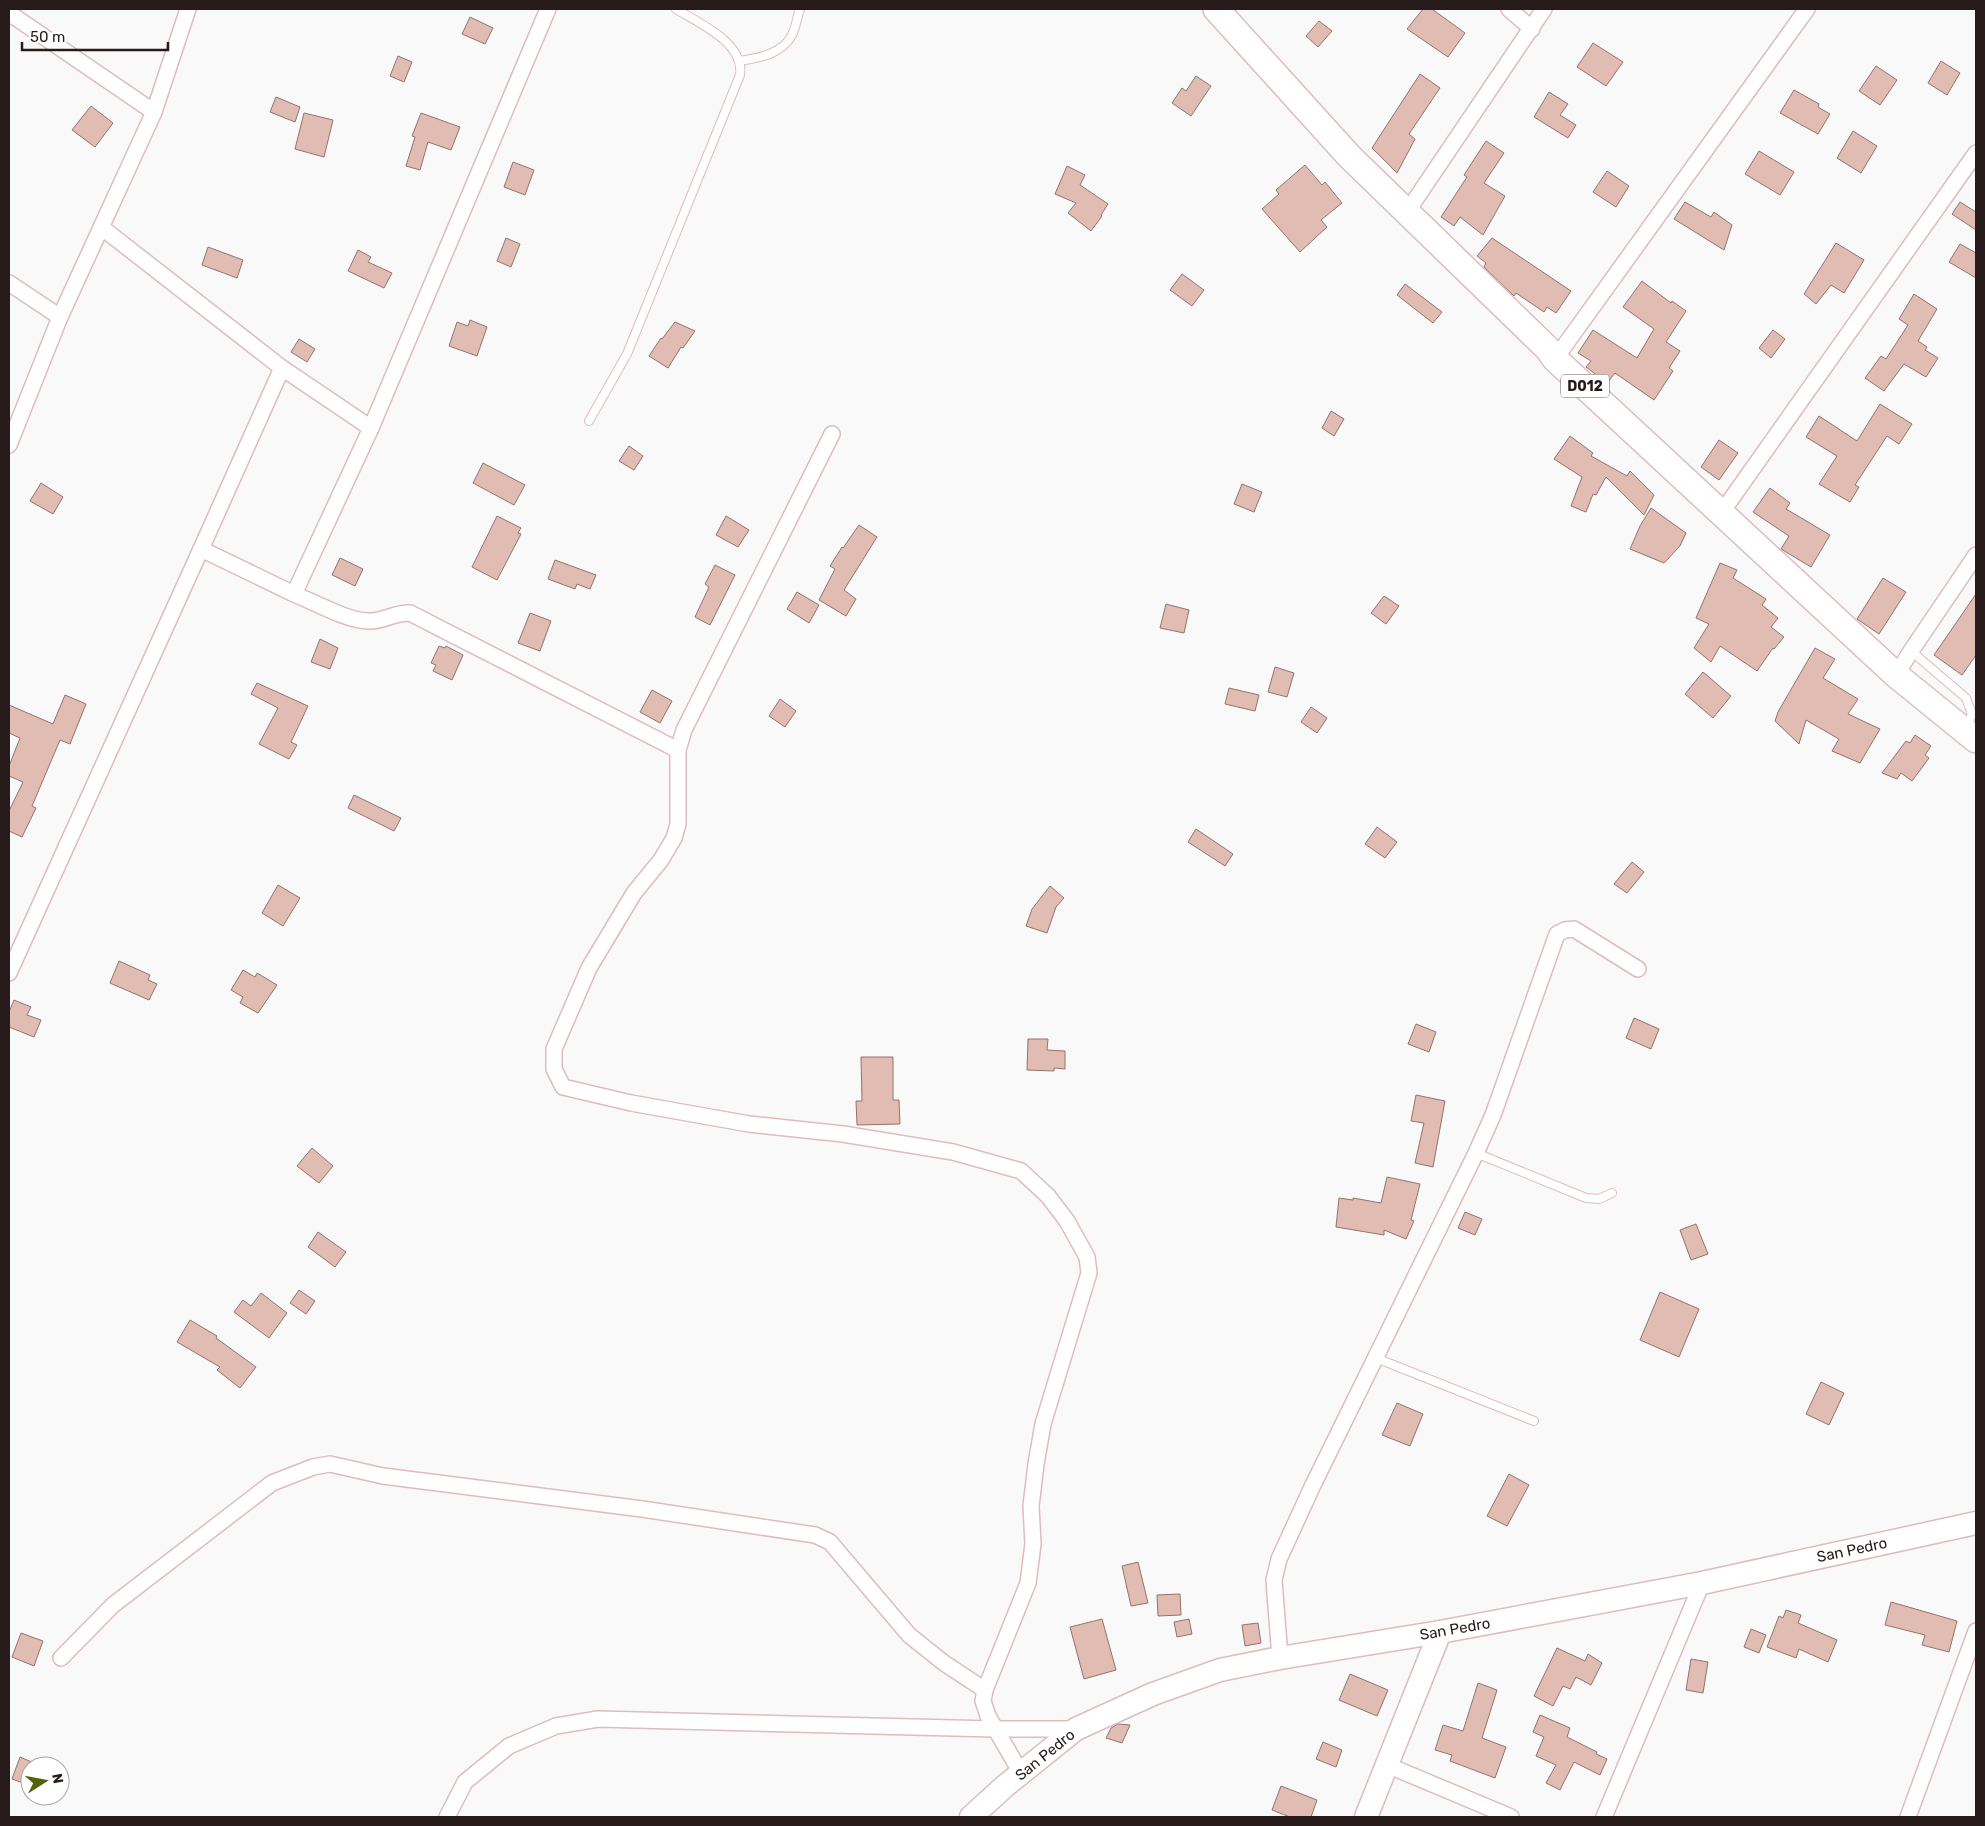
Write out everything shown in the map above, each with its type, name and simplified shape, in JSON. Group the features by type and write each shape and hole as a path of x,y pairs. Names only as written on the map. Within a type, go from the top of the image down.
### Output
{"main road":[{"name":"D012","path":"1216,9 1349,156 1548,349 1555,359 1896,675 1971,736"}],"street":[{"path":"9,445 60,317 154,112 188,9"},
{"path":"294,594 371,428 548,9"},
{"path":"1509,9 1532,29"},
{"path":"1407,212 1544,9"},
{"path":"1555,359 1807,9"},
{"path":"9,12 154,112"},
{"path":"1722,512 1976,153"},
{"path":"101,227 282,368 371,428"},
{"path":"9,283 60,317"},
{"path":"9,973 282,368"},
{"path":"832,434 688,721 678,750 678,824 674,838 661,860 634,893 589,968 554,1049 554,1069 563,1087 631,1103 749,1124 843,1134 953,1152 1021,1171 1048,1196 1068,1221 1087,1257 1089,1274 1044,1424 1036,1464 1031,1506 1033,1544 1028,1584 985,1690 983,1701 994,1729 1021,1773"},
{"path":"201,549 294,594 358,620 381,620 397,614 410,614 678,750"},
{"path":"1896,675 1976,555"},
{"path":"1280,1658 1274,1580 1279,1559 1304,1503 1494,1115 1557,934 1565,930 1574,929 1638,970"},
{"path":"61,1658 113,1605 272,1483 313,1467 330,1464 383,1476 642,1509 815,1535 830,1542 909,1635 944,1663 985,1690"},
{"name":"San Pedro","path":"971,1817 1021,1773 1076,1729 1154,1694 1220,1670 1280,1658 1440,1632 1702,1583 1976,1523"},
{"path":"1604,1817 1702,1583"},
{"path":"1908,1817 1976,1631"},
{"path":"1366,1817 1440,1632"},
{"path":"447,1817 465,1782 509,1746 556,1726 598,1719 994,1729 1076,1729"},
{"path":"1386,1766 1510,1817"}],"lane":[{"path":"589,421 627,354 741,69 736,51 718,35 676,9"},
{"path":"740,61 770,54 782,47 791,36 800,9"},
{"path":"1911,651 1966,698 1972,714 1971,736"},
{"path":"1476,1153 1586,1198 1599,1199 1612,1193"},
{"path":"1376,1358 1534,1421"}],"building":[{"path":"1423,9 1432,9 1465,33 1448,57 1407,29"},
{"path":"470,17 493,28 485,44 462,34"},
{"path":"1319,21 1332,31 1318,47 1306,36"},
{"path":"1593,43 1623,62 1606,86 1577,67"},
{"path":"398,56 412,62 404,82 390,76"},
{"path":"1941,61 1960,73 1947,95 1928,83"},
{"path":"1876,66 1897,80 1880,105 1859,91"},
{"path":"1420,74 1440,88 1409,134 1415,139 1397,173 1372,148"},
{"path":"1196,76 1211,86 1191,116 1172,103 1182,88 1186,91"},
{"path":"1794,90 1819,104 1818,107 1830,114 1818,134 1780,113"},
{"path":"1549,92 1568,104 1560,115 1576,125 1568,138 1534,117"},
{"path":"276,97 300,107 295,122 270,112"},
{"path":"91,106 113,123 95,147 72,130"},
{"path":"304,113 333,120 324,157 295,149"},
{"path":"421,113 460,127 451,150 428,142 420,170 406,166 415,137 412,136"},
{"path":"1853,131 1877,146 1861,173 1837,158"},
{"path":"1486,141 1504,153 1484,183 1505,196 1483,235 1460,217 1454,226 1441,217 1467,177 1464,175"},
{"path":"1759,151 1794,172 1780,195 1745,174"},
{"path":"513,162 534,170 525,195 504,187"},
{"path":"1305,165 1322,185 1325,182 1342,203 1321,220 1327,227 1300,252 1262,209 1279,194 1276,190"},
{"path":"1067,166 1085,175 1080,185 1108,204 1091,231 1068,213 1076,203 1055,194"},
{"path":"1607,171 1629,186 1616,207 1593,192"},
{"path":"1685,202 1711,217 1714,212 1732,225 1724,250 1674,219"},
{"path":"1960,202 1976,212 1976,230 1952,214"},
{"path":"506,238 520,244 511,267 497,261"},
{"path":"1492,238 1571,291 1556,313 1547,307 1544,312 1516,293 1514,296 1484,267 1486,263 1477,256"},
{"path":"1836,243 1864,260 1844,293 1831,285 1816,304 1804,294"},
{"path":"1960,244 1976,253 1976,278 1949,262"},
{"path":"208,247 243,260 237,278 202,265"},
{"path":"358,250 371,257 368,262 392,273 384,288 348,271"},
{"path":"1182,274 1204,290 1192,306 1170,290"},
{"path":"1642,281 1671,303 1672,301 1686,311 1666,342 1680,351 1669,368 1673,371 1654,400 1615,373 1607,383 1586,367 1591,361 1578,353 1593,330 1637,358 1654,329 1623,307"},
{"path":"1405,284 1442,312 1433,323 1397,295"},
{"path":"1914,294 1937,309 1918,341 1927,347 1925,350 1938,358 1926,377 1904,364 1884,391 1865,378 1881,356 1886,359 1908,325 1899,319"},
{"path":"470,320 487,327 477,356 449,346 457,322 468,326"},
{"path":"675,322 695,331 683,348 681,347 668,368 649,356"},
{"path":"1773,330 1785,339 1771,358 1759,348"},
{"path":"299,339 315,349 307,362 291,352"},
{"path":"1880,404 1912,424 1899,444 1887,436 1855,485 1859,487 1850,502 1819,484 1837,456 1806,437 1819,416 1857,441"},
{"path":"1331,411 1344,419 1334,436 1322,428"},
{"path":"1570,436 1593,453 1591,456 1627,476 1630,471 1654,495 1644,515 1606,477 1596,495 1593,494 1586,512 1571,506 1582,477 1554,459"},
{"path":"1719,440 1738,453 1719,480 1701,467"},
{"path":"629,446 643,456 634,470 619,461"},
{"path":"483,463 525,485 514,505 473,483"},
{"path":"41,483 63,497 53,514 30,501"},
{"path":"1242,484 1262,492 1254,512 1234,504"},
{"path":"1770,488 1790,503 1786,509 1830,535 1811,567 1781,549 1789,536 1753,512"},
{"path":"1651,508 1686,533 1680,546 1664,563 1630,549 1640,526"},
{"path":"497,516 521,528 518,533 521,534 497,580 472,567"},
{"path":"726,516 749,530 738,547 716,535"},
{"path":"859,525 877,537 844,590 856,599 846,616 819,600 835,569 830,566"},
{"path":"340,558 363,569 355,586 332,575"},
{"path":"555,560 596,575 590,589 577,584 575,589 548,579"},
{"path":"1720,563 1737,570 1733,578 1766,599 1762,605 1778,618 1771,627 1784,637 1773,648 1757,671 1720,646 1711,662 1694,648 1709,624 1696,618"},
{"path":"715,565 735,575 710,625 695,617 709,587 705,584"},
{"path":"1883,578 1906,592 1879,634 1857,619"},
{"path":"797,592 819,605 809,623 787,609"},
{"path":"1976,594 1976,655 1962,675 1934,655"},
{"path":"1384,596 1399,606 1386,624 1371,613"},
{"path":"1166,604 1189,610 1184,633 1160,628"},
{"path":"530,613 551,621 540,651 518,643"},
{"path":"320,639 338,648 330,669 311,662"},
{"path":"439,646 445,648 446,646 463,655 452,680 433,671 436,665 431,663"},
{"path":"1815,648 1835,659 1823,678 1858,699 1848,714 1880,729 1860,763 1832,751 1839,739 1806,720 1799,744 1775,721 1778,712"},
{"path":"1275,667 1294,673 1287,697 1268,692"},
{"path":"1703,672 1731,696 1713,718 1685,694"},
{"path":"257,683 308,706 291,742 297,745 289,759 259,744 278,708 251,694"},
{"path":"1229,688 1259,695 1255,711 1225,704"},
{"path":"652,690 672,701 660,723 640,712"},
{"path":"65,695 86,704 70,744 60,740 32,806 36,808 22,837 9,831 9,811 23,782 9,776 9,766 20,738 9,733 9,705 53,724"},
{"path":"780,699 796,711 785,727 769,716"},
{"path":"1311,707 1327,718 1317,733 1301,722"},
{"path":"1915,735 1931,746 1925,755 1929,758 1912,781 1901,773 1897,779 1882,773 1906,741 1910,743"},
{"path":"354,795 401,818 394,831 348,808"},
{"path":"1377,827 1397,842 1385,858 1365,844"},
{"path":"1196,829 1233,854 1225,866 1188,842"},
{"path":"1632,862 1644,872 1627,893 1614,884"},
{"path":"278,885 300,898 283,926 262,913"},
{"path":"1050,886 1064,898 1056,907 1047,933 1026,926 1032,909"},
{"path":"119,961 150,975 148,980 157,984 149,1000 110,983"},
{"path":"243,970 255,977 257,973 277,985 258,1013 240,1003 243,997 231,990"},
{"path":"14,1000 31,1007 27,1015 41,1020 34,1037 9,1027 9,1012"},
{"path":"1634,1018 1659,1029 1651,1049 1626,1038"},
{"path":"1416,1024 1436,1032 1429,1052 1408,1044"},
{"path":"1028,1039 1048,1039 1047,1050 1065,1051 1065,1069 1054,1068 1054,1071 1027,1070"},
{"path":"861,1057 893,1057 893,1100 899,1100 900,1124 857,1125 856,1101 862,1101"},
{"path":"1416,1095 1445,1101 1433,1167 1415,1163 1424,1123 1411,1121"},
{"path":"312,1148 333,1166 319,1183 297,1166"},
{"path":"1387,1177 1420,1184 1411,1220 1414,1221 1406,1239 1384,1230 1384,1235 1336,1227 1339,1198 1353,1200 1353,1198 1381,1203"},
{"path":"1465,1212 1482,1219 1475,1235 1458,1228"},
{"path":"1696,1224 1708,1254 1691,1260 1680,1230"},
{"path":"318,1232 346,1252 335,1267 308,1247"},
{"path":"299,1290 315,1301 306,1314 290,1303"},
{"path":"1660,1292 1699,1309 1679,1357 1640,1340"},
{"path":"261,1293 287,1313 269,1338 234,1312 243,1300 251,1306"},
{"path":"190,1320 217,1336 216,1338 256,1367 240,1388 217,1370 220,1367 177,1342"},
{"path":"1821,1382 1844,1393 1829,1425 1806,1414"},
{"path":"1397,1403 1423,1414 1410,1446 1382,1435"},
{"path":"1509,1474 1529,1485 1507,1526 1487,1516"},
{"path":"1138,1562 1148,1603 1131,1606 1122,1566"},
{"path":"1180,1594 1181,1615 1158,1616 1157,1595"},
{"path":"1891,1602 1957,1621 1949,1652 1922,1645 1925,1635 1885,1625"},
{"path":"1786,1610 1801,1615 1798,1623 1837,1640 1828,1662 1799,1649 1796,1658 1767,1647 1779,1616 1783,1618"},
{"path":"1102,1619 1116,1670 1084,1679 1070,1627"},
{"path":"1189,1619 1192,1634 1177,1637 1174,1622"},
{"path":"1258,1623 1261,1643 1245,1646 1242,1625"},
{"path":"1751,1629 1766,1635 1759,1653 1744,1647"},
{"path":"21,1633 43,1641 34,1666 12,1657"},
{"path":"1557,1648 1585,1661 1588,1654 1602,1663 1591,1685 1576,1677 1570,1689 1563,1686 1553,1706 1534,1696"},
{"path":"1691,1659 1708,1662 1703,1693 1686,1690"},
{"path":"1350,1674 1388,1690 1377,1716 1339,1700"},
{"path":"1478,1683 1497,1690 1482,1738 1506,1747 1495,1778 1450,1761 1452,1755 1435,1750 1443,1725 1463,1731"},
{"path":"1540,1715 1570,1728 1567,1737 1607,1759 1600,1775 1574,1762 1560,1790 1546,1783 1556,1765 1536,1756 1544,1737 1533,1732"},
{"path":"1118,1724 1130,1725 1122,1743 1106,1738 1111,1728"},
{"path":"1323,1742 1342,1750 1336,1767 1316,1759"},
{"path":"20,1757 20,1782 12,1779"},
{"path":"1281,1786 1317,1800 1311,1817 1290,1817 1272,1810"}]}
